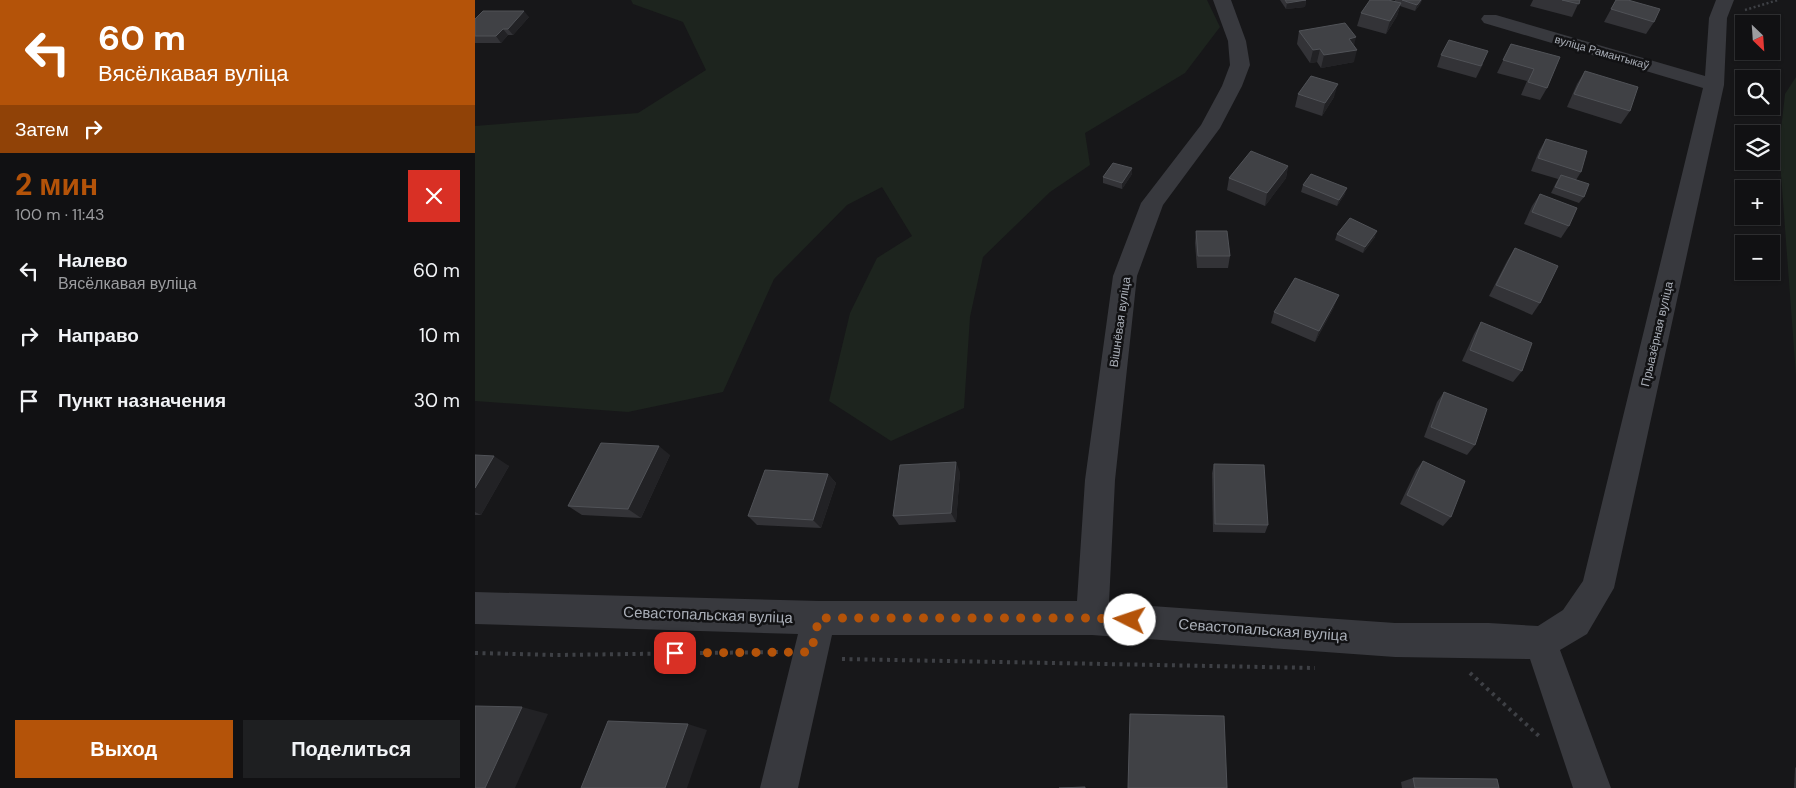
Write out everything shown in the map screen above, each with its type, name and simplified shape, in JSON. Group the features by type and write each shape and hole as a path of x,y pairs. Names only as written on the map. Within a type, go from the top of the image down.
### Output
{"street":[{"name":"Вішнёвая вуліца","path":"1092,618 1100,480 1125,276 1152,203 1210,128 1232,86 1239,65 1237,41 1222,0"},
{"name":"Прыазёрная вуліца","path":"1541,643 1575,622 1598,588 1715,85 1718,18 1725,0"},
{"name":"вуліца Рамантыкаў","path":"1490,19 1715,85"},
{"name":"Севастопальская вуліца","path":"475,608 819,618 1092,618 1395,640 1489,640 1541,643"},
{"path":"779,788 819,618"},
{"path":"1541,643 1592,788"}],"path":[{"path":"475,653 557,655 811,652 847,660 1320,668"},
{"path":"1476,670 1468,670 1541,737"}],"shaded area":[{"path":"631,0 1207,0 1220,27 1185,73 1085,133 1090,165 1050,192 983,257 970,317 964,408 891,441 829,401 850,313 877,258 912,236 882,187 847,205 774,279 723,392 628,412 475,401 475,126 638,113 706,70 683,22 633,4"},
{"path":"1796,77 1796,376 1780,160 1780,138 1785,94"}],"building":[{"path":"1285,0 1306,0 1287,3"},
{"path":"1370,0 1388,0 1401,3 1390,21 1361,13"},
{"path":"1402,0 1421,0 1417,5"},
{"path":"1562,0 1580,0 1579,4"},
{"path":"1616,0 1628,0 1660,9 1654,22 1611,9"},
{"path":"483,11 524,11 508,29 503,29 496,36 475,36 475,19"},
{"path":"1345,23 1356,37 1349,39 1357,50 1324,55 1320,49 1313,50 1299,31"},
{"path":"1449,40 1488,51 1481,66 1441,55"},
{"path":"1511,44 1560,57 1547,88 1528,82 1534,69 1503,60"},
{"path":"1585,71 1638,87 1630,111 1574,94"},
{"path":"1311,76 1338,84 1325,103 1298,94"},
{"path":"1546,139 1587,151 1581,172 1538,158"},
{"path":"1251,151 1288,166 1267,193 1229,178"},
{"path":"1113,163 1132,168 1122,183 1103,177"},
{"path":"1311,174 1347,188 1339,200 1303,185"},
{"path":"1561,175 1589,184 1584,197 1555,187"},
{"path":"1540,194 1577,208 1569,226 1532,212"},
{"path":"1350,218 1377,231 1365,247 1337,234"},
{"path":"1196,231 1227,231 1230,256 1198,256"},
{"path":"1515,248 1558,266 1540,303 1496,285"},
{"path":"1295,278 1339,295 1319,331 1274,312"},
{"path":"1481,322 1532,343 1522,371 1470,350"},
{"path":"1444,392 1487,409 1475,445 1431,427"},
{"path":"601,443 659,446 628,509 568,506"},
{"path":"475,455 494,456 475,488"},
{"path":"1423,461 1465,481 1451,517 1407,495"},
{"path":"956,462 951,513 893,516 900,465"},
{"path":"1214,464 1264,465 1268,525 1215,524"},
{"path":"765,470 828,474 813,520 748,516"},
{"path":"475,706 522,707 485,788 475,788"},
{"path":"1130,714 1224,716 1227,788 1128,788"},
{"path":"608,721 688,724 665,788 581,788"},
{"path":"1413,778 1497,779 1499,788 1415,788"}],"route":[{"path":"675,653 811,652 819,618 1092,618 1130,620"}]}
